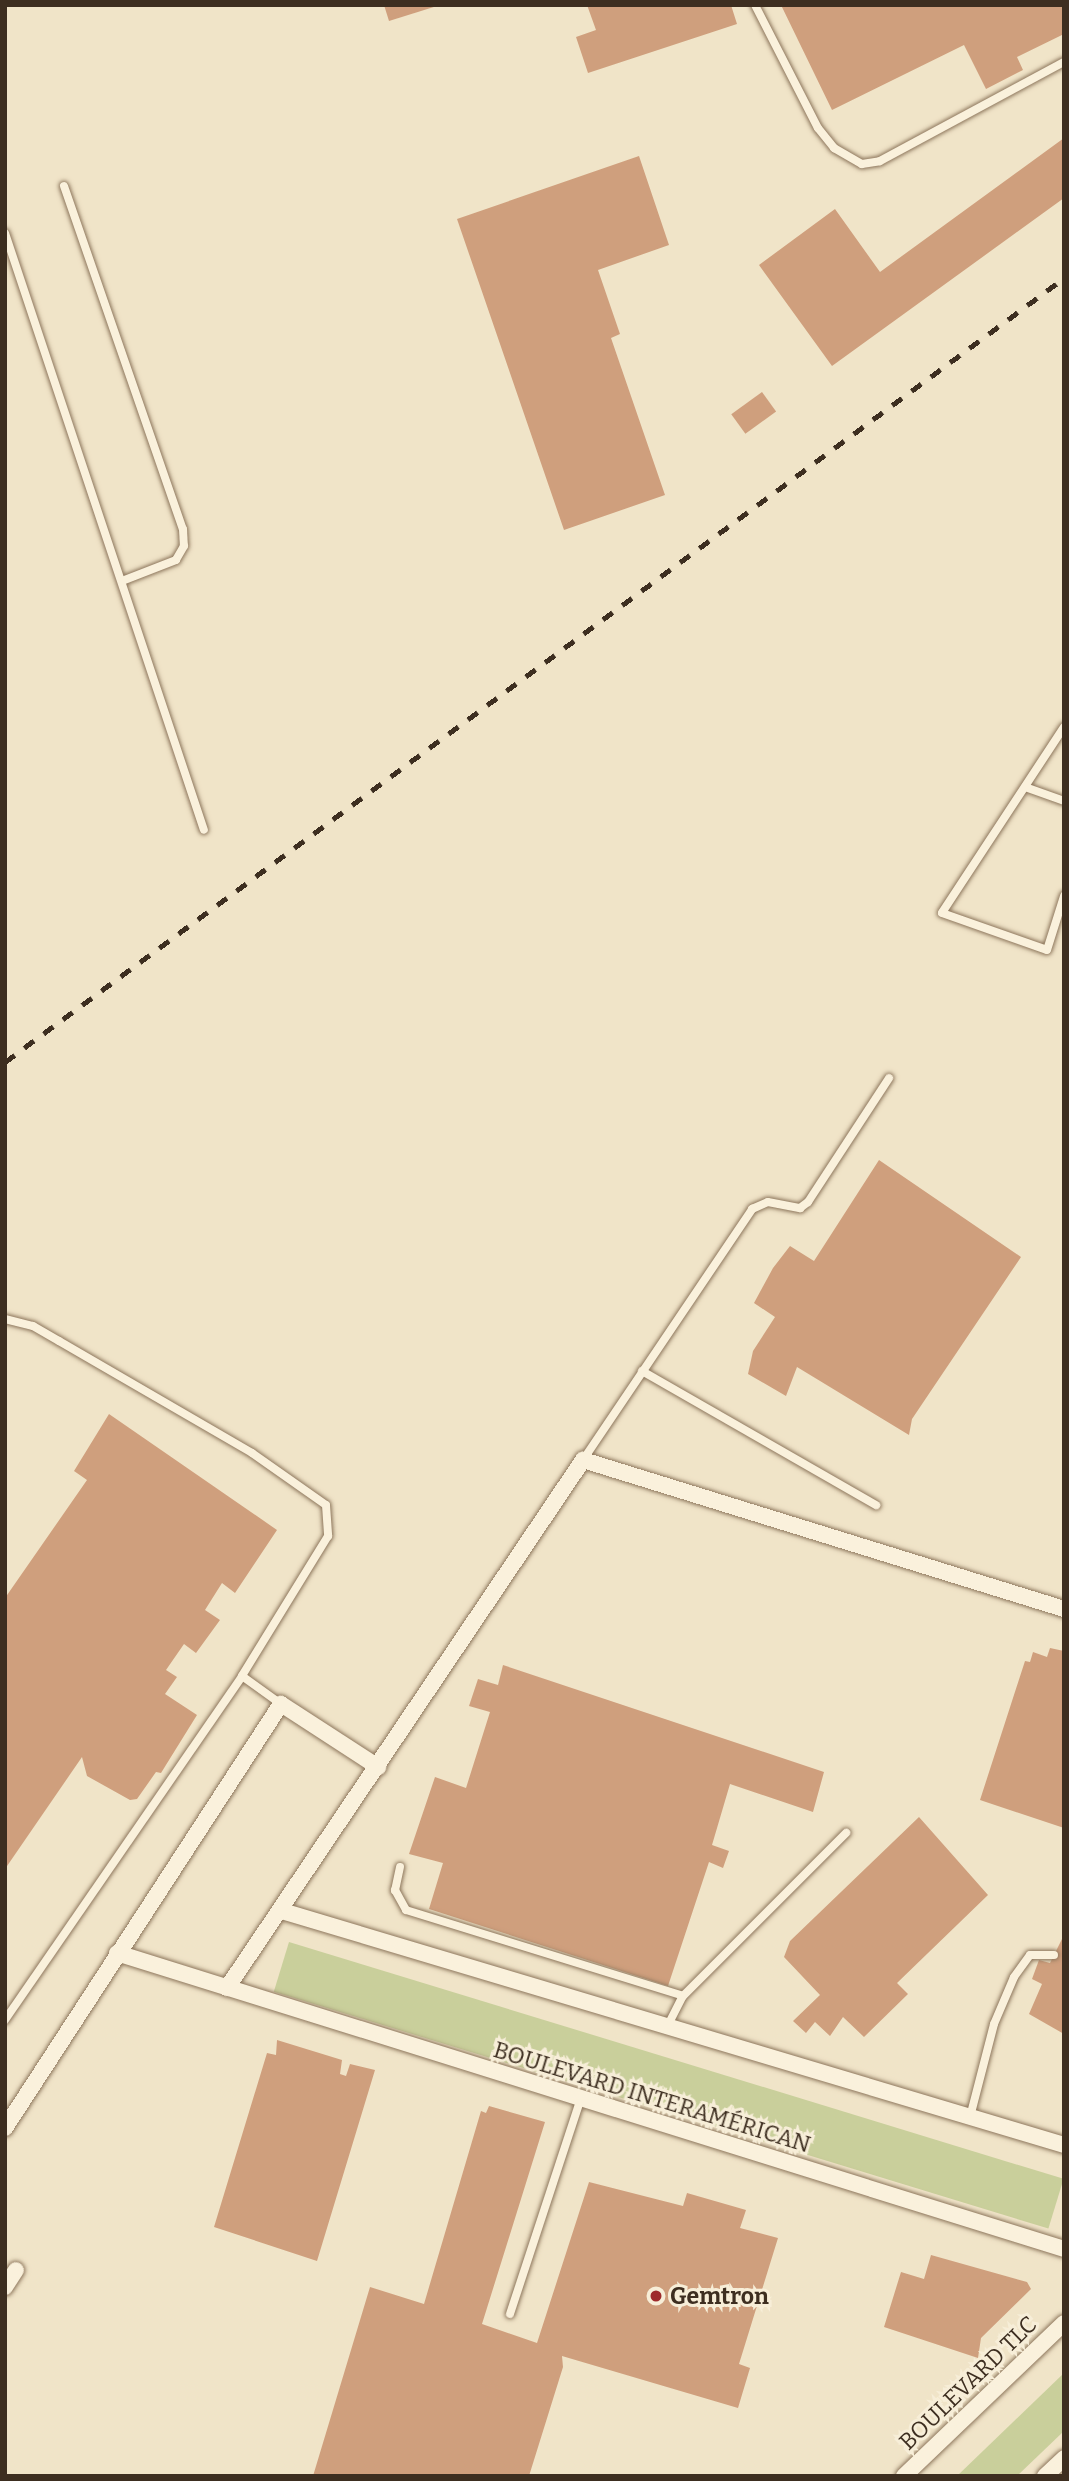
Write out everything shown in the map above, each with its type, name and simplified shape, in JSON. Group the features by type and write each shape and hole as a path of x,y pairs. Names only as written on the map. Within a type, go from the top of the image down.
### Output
{"street":[{"path":"227,1988 282,1911 583,1460 1064,1609"},
{"path":"5,2128 281,1704 378,1767"},
{"path":"282,1911 1064,2145"},
{"name":"BOULEVARD INTERAMÉRICAN","path":"117,1954 1064,2249"},
{"path":"5,2287 16,2270"},
{"name":"BOULEVARD TLC","path":"904,2476 1064,2323"},
{"path":"1045,2476 1064,2458"}],"lane":[{"path":"755,5 818,128 834,148 862,164 880,162 1064,62"},
{"path":"64,186 183,529 184,546 176,560 122,581"},
{"path":"5,233 204,830"},
{"path":"1064,727 942,913 1047,950 1064,896"},
{"path":"1025,787 1064,801"},
{"path":"583,1460 752,1209 768,1202 800,1208 808,1202 889,1078"},
{"path":"5,1319 33,1326 252,1453 326,1505 328,1536 242,1676 5,2020"},
{"path":"642,1371 876,1505"},
{"path":"242,1676 281,1704"},
{"path":"668,2025 683,1996 846,1833"},
{"path":"400,1867 395,1890 406,1910 683,1996"},
{"path":"970,2117 994,2024 1014,1977 1030,1955 1054,1955"},
{"path":"510,2314 580,2098"}],"green space":[{"path":"289,1942 1064,2179 1048,2229 274,1992"},
{"path":"1064,2373 1064,2431 1017,2476 957,2476"}],"building":[{"path":"384,5 436,5 437,6 389,21"},
{"path":"587,5 731,5 737,24 588,73 576,37 596,30"},
{"path":"781,5 1064,5 1064,34 1017,57 1023,70 986,89 964,45 832,110"},
{"path":"1064,138 1064,198 832,366 759,265 835,209 880,272"},
{"path":"639,156 669,245 598,270 620,334 611,338 665,495 564,530 457,219"},
{"path":"762,392 776,411 745,434 731,414"},
{"path":"879,1160 1021,1257 912,1419 909,1435 797,1367 786,1396 748,1374 753,1351 775,1317 754,1303 773,1268 790,1246 814,1261"},
{"path":"109,1414 277,1530 235,1593 222,1583 205,1610 220,1620 196,1653 184,1644 166,1670 177,1677 165,1694 197,1715 161,1773 156,1772 137,1799 130,1800 87,1776 82,1757 5,1869 5,1598 87,1480 74,1471"},
{"path":"1050,1648 1064,1651 1064,1828 980,1800 1025,1661 1030,1662 1033,1652 1047,1657"},
{"path":"503,1665 824,1772 813,1812 730,1784 712,1845 729,1851 723,1868 709,1862 668,1986 429,1909 443,1863 409,1854 435,1777 466,1788 490,1712 469,1706 478,1679 498,1685"},
{"path":"919,1817 988,1895 897,1983 908,1994 864,2037 843,2017 830,2036 815,2022 806,2033 793,2021 820,1995 784,1957 790,1941"},
{"path":"1064,1935 1064,2034 1029,2014 1042,1984 1032,1979 1039,1960 1050,1963"},
{"path":"277,2040 342,2060 340,2074 346,2076 350,2064 375,2070 317,2261 214,2227 267,2053 276,2055"},
{"name":"Gemtron","path":"489,2106 545,2122 482,2324 537,2343 589,2182 683,2206 687,2193 746,2210 740,2228 778,2238 739,2364 750,2368 738,2408 562,2356 563,2367 529,2476 313,2476 370,2287 424,2304 481,2111 486,2113"},
{"path":"931,2255 1027,2282 1031,2289 981,2338 978,2358 884,2327 901,2272 924,2279"}],"railway":[{"path":"5,1062 1064,278"}],"place":[{"name":"Gemtron","path":"656,2296"}]}
